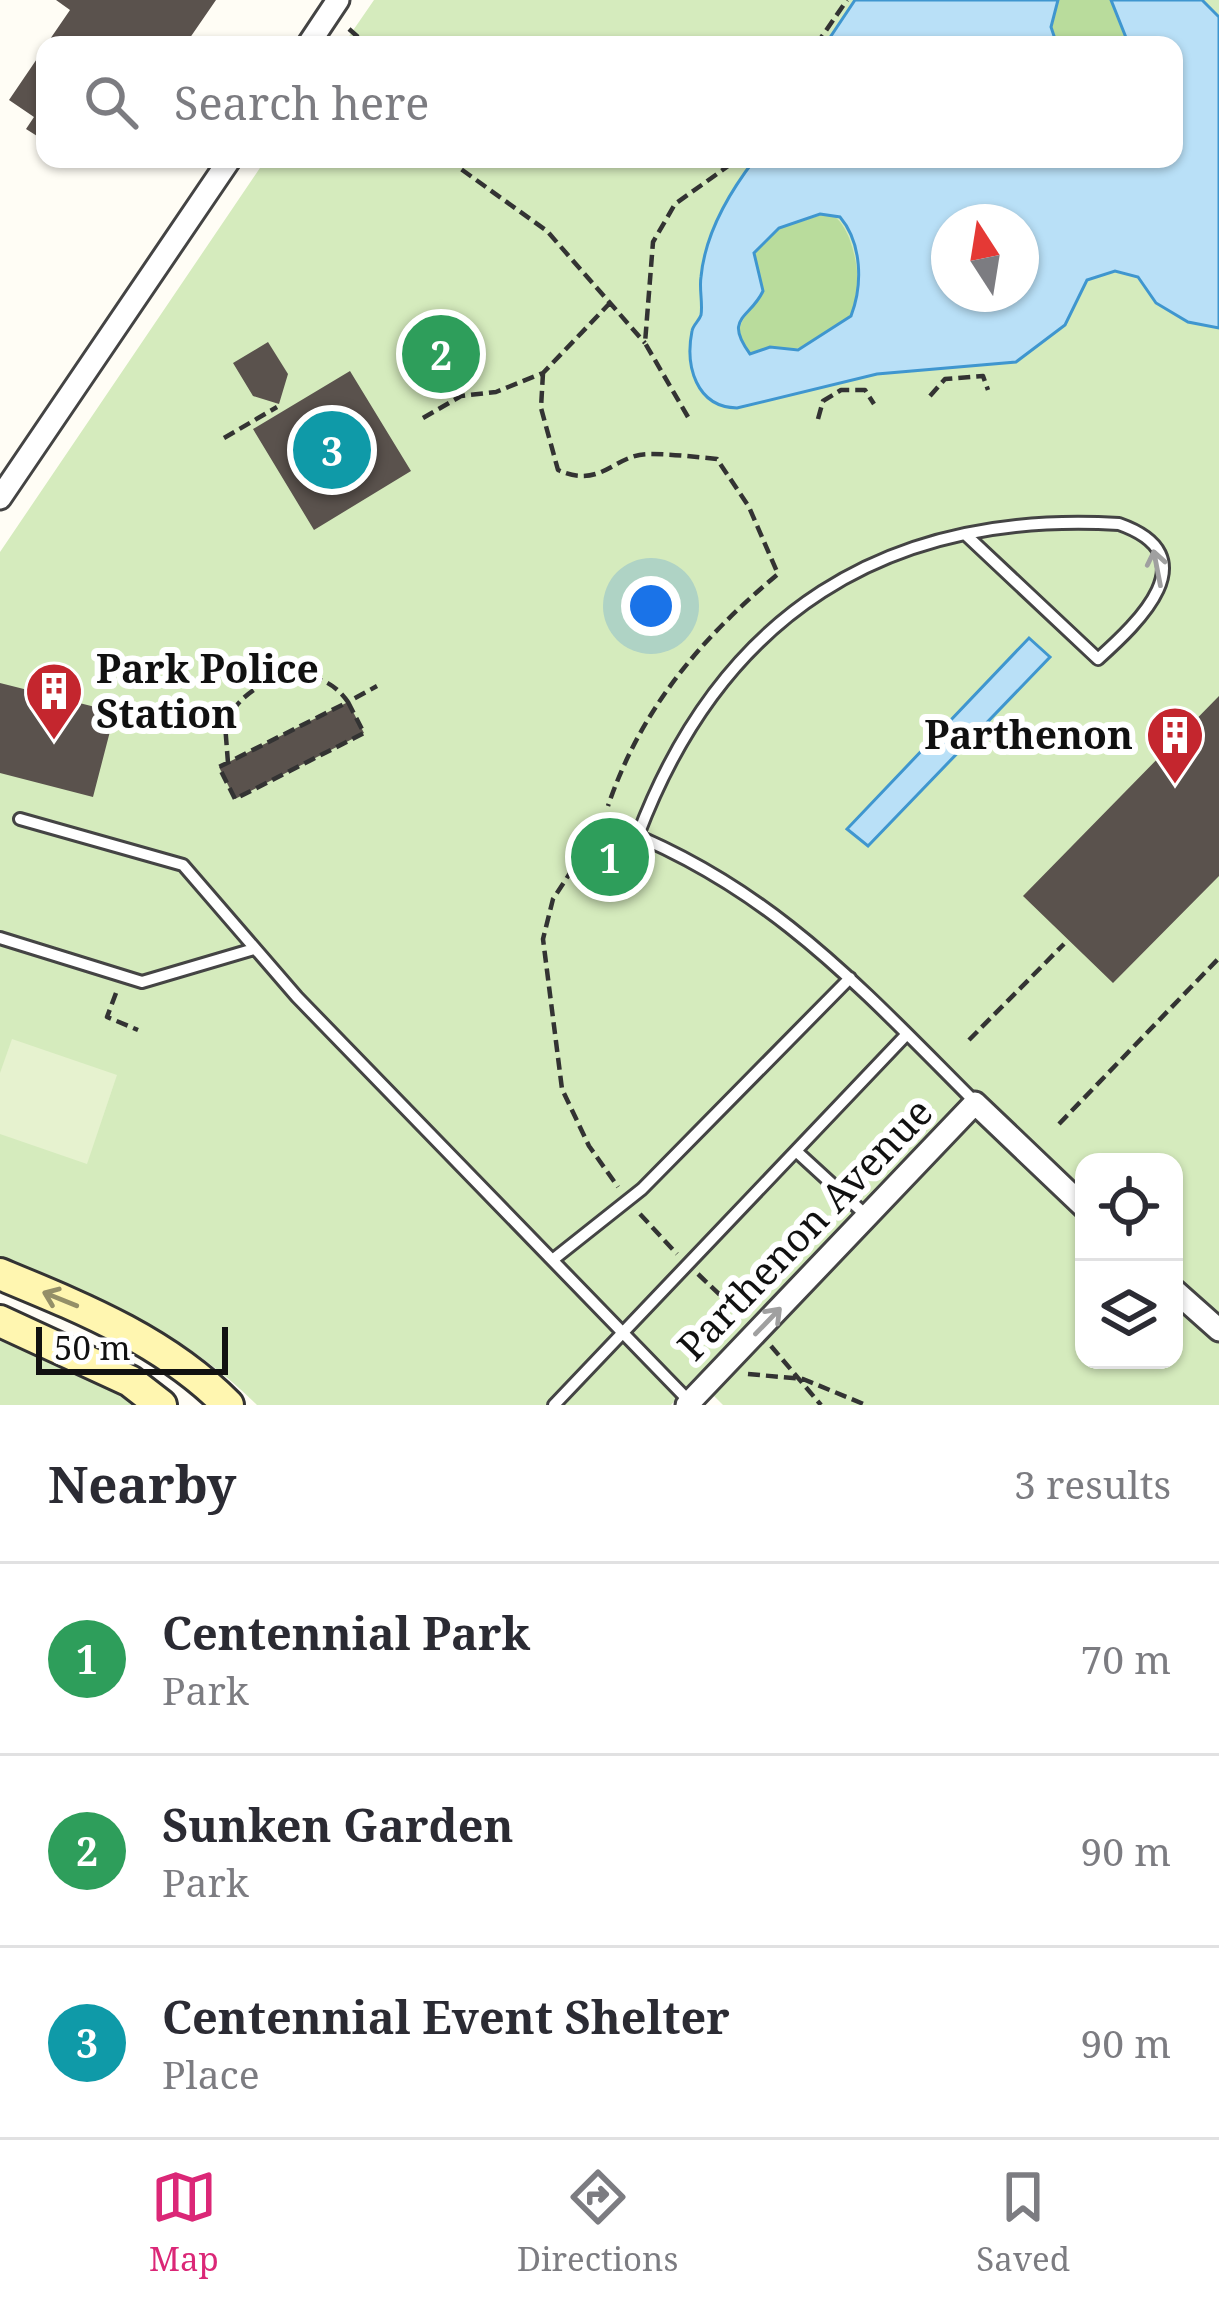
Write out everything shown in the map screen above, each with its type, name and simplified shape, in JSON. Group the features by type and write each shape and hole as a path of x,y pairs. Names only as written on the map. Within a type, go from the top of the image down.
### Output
{"main road":[{"path":"0,1274 99,1315 197,1373 228,1405"},
{"path":"0,1321 130,1381 161,1405"}],"street":[{"path":"314,36 338,0"},
{"path":"0,498 7,472 224,168"},
{"path":"975,1102 1075,1198"},
{"name":"Parthenon Avenue","path":"690,1404 975,1102"},
{"path":"1183,1298 1219,1330"}],"lane":[{"path":"638,835 668,760 694,716 756,641 810,597 867,564 964,534 1036,522 1095,523 1135,530 1149,542 1161,564 1159,594 1142,619 1099,659 964,534"},
{"path":"20,819 183,865 254,949 690,1404"},
{"path":"602,822 638,835 757,899 850,978 975,1102"},
{"path":"0,938 123,977 162,980 254,949"},
{"path":"555,1258 628,1200 850,978"},
{"path":"554,1405 907,1034"},
{"path":"796,1150 868,1217"}],"path":[{"path":"822,36 848,0"},
{"path":"460,168 547,231 645,343 688,417"},
{"path":"645,343 649,267 660,223 684,197 725,168"},
{"path":"423,418 461,396 496,392 543,373 609,304"},
{"path":"543,373 541,408 558,470 575,478 605,475 648,454 718,460 749,507 778,574 722,623 666,686 629,752 602,822 553,899 543,939 562,1089 590,1146 628,1200 803,1379 821,1405"},
{"path":"930,397 949,378 980,375 988,390"},
{"path":"818,419 824,401 841,390 865,390 874,404"},
{"path":"224,439 277,406"},
{"path":"228,763 224,732 232,710 275,680 318,676 332,682 348,702 364,734 235,799 219,767 348,702 377,686"},
{"path":"968,1040 1064,944"},
{"path":"1059,1124 1219,958"},
{"path":"123,977 107,1017 138,1030"},
{"path":"743,1373 803,1379 866,1405"}],"green space":[{"path":"374,0 1219,0 1219,1405 723,1405 695,1377 671,1405 257,1405 167,1335 0,1257 0,552 260,168 1183,168 1183,36 349,36"},
{"path":"1058,0 1111,0 1125,36 1054,36 1051,27"},
{"path":"828,213 845,229 855,259 858,292 851,316 830,334 803,346 749,353 740,326 763,291 754,253 779,228"},
{"path":"12,1039 117,1075 87,1164 0,1134 0,1073"},
{"path":"0,1341 81,1372 134,1405 0,1405"}],"water":[{"path":"855,0 1058,0 1051,27 1054,36 831,36"},
{"path":"1111,0 1202,0 1219,17 1219,328 1188,322 1156,303 1138,277 1115,271 1087,280 1065,325 1016,362 877,374 737,408 723,406 696,382 690,358 693,329 701,315 703,261 719,215 749,168 1183,168 1183,36 1125,36","holes":["820,214 840,217 847,227 859,278 851,316 798,350 770,347 750,354 739,325 763,291 754,253 779,228"]},
{"path":"1029,638 1050,657 868,846 847,829"}],"building":[{"path":"56,0 216,0 191,36 52,36 70,10"},
{"path":"36,60 36,135 26,129 34,117 9,100"},
{"path":"268,342 288,374 279,404 253,396 233,363"},
{"path":"350,371 411,471 314,530 253,429"},
{"name":"Park Police Station","path":"0,683 115,712 93,797 0,773"},
{"name":"Parthenon","path":"1219,696 1219,876 1113,983 1023,896"},
{"path":"348,702 364,733 235,799 219,767"}],"place":[{"name":"Sunken Garden","path":"441,354"},
{"name":"Centennial Event Shelter","path":"332,450"},
{"name":"Park Police Station","path":"54,742"},
{"name":"Parthenon","path":"1175,786"},
{"name":"Centennial Park","path":"610,857"}]}
